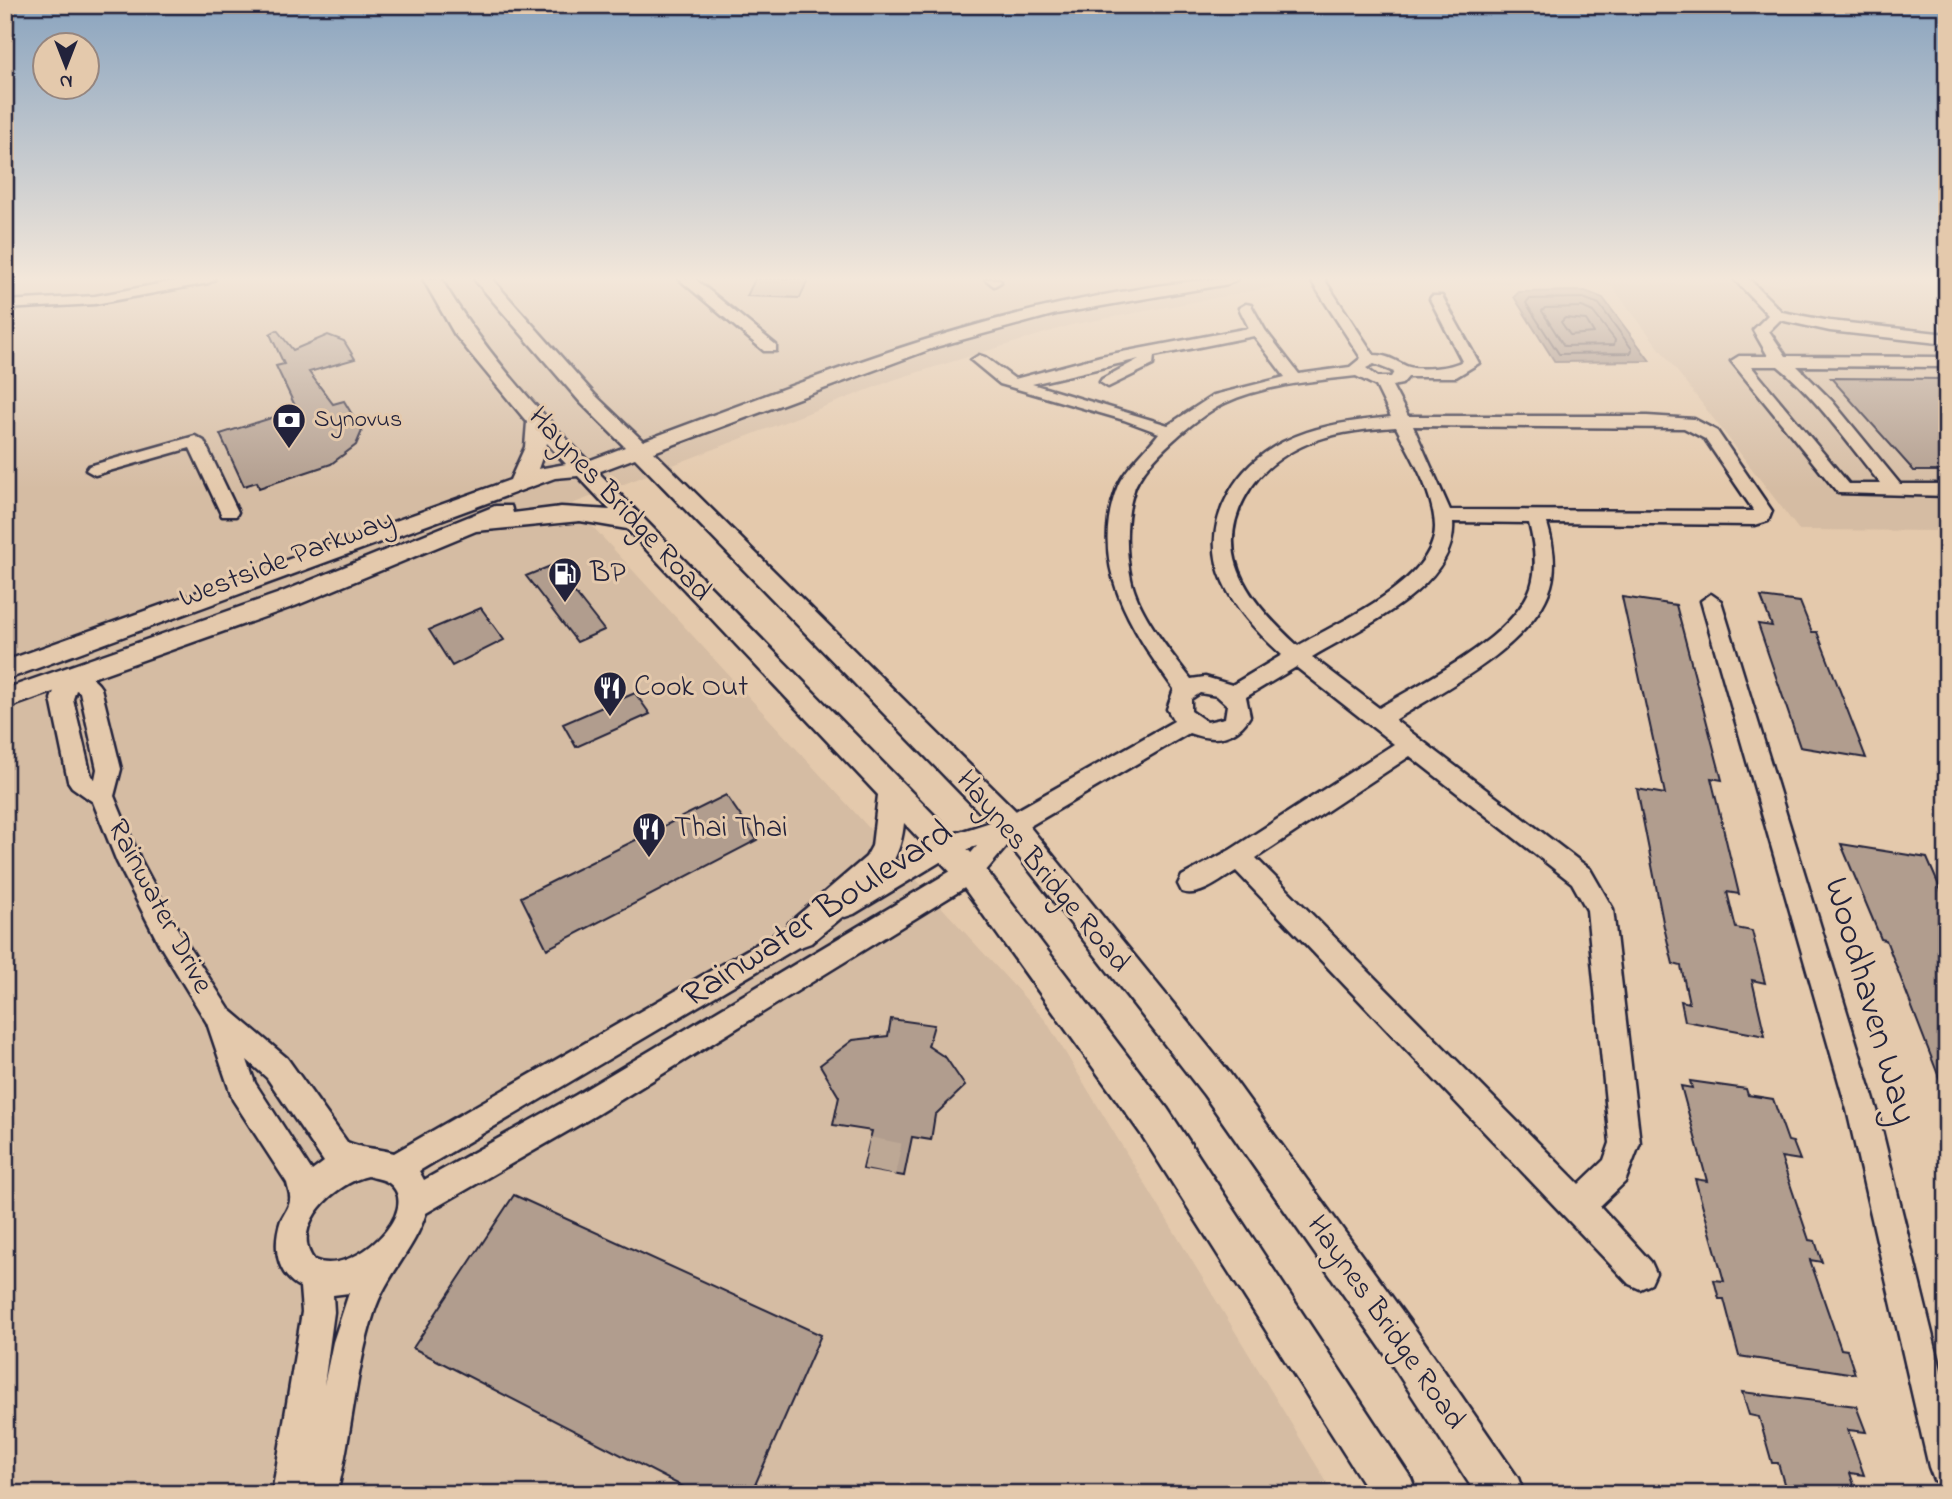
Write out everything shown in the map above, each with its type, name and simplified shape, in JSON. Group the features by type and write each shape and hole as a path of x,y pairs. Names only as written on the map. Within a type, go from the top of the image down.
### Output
{"main road":[{"name":"Haynes Bridge Road","path":"476,349 537,421 586,469 970,872 1154,1121 1395,1494"},
{"name":"Haynes Bridge Road","path":"544,349 588,399 1011,825 1216,1083 1401,1343 1502,1494"},
{"name":"Westside Parkway","path":"5,671 556,470 586,469 912,349"},
{"path":"518,485 533,461 538,440 537,421"},
{"name":"Westside Parkway","path":"5,699 286,600 569,484 586,469"},
{"path":"458,529 584,512 613,516 639,525"},
{"path":"800,933 859,886 877,866 887,846 893,790"}],"street":[{"path":"1014,384 1162,349"},
{"path":"1272,349 1295,379"},
{"path":"1355,349 1368,379 1382,383 1401,379 1403,372"},
{"path":"1187,690 1148,637 1131,608 1121,581 1118,552 1117,526 1126,486 1170,431 1220,399 1295,379 1390,362 1403,372 1456,372 1471,363 1464,349"},
{"path":"1768,349 1801,379 1895,490"},
{"path":"1108,382 1147,362 1146,352"},
{"path":"1947,354 1946,362 1739,360 1844,489 1947,490"},
{"path":"979,360 1014,384 1130,416 1170,431"},
{"path":"1232,695 1409,589 1422,577 1441,546 1443,516 1382,383"},
{"path":"1443,516 1755,519 1761,517 1763,511 1712,435 1688,423 1401,422 1343,427 1298,440 1260,464 1231,500 1224,522 1223,544 1234,583 1264,627 1295,655 1581,876 1600,909 1625,1143 1623,1160 1616,1171 1577,1204"},
{"path":"95,470 195,441 229,512"},
{"path":"1379,719 1504,637 1533,606 1544,573 1545,552 1536,516"},
{"name":"Woodhaven Way","path":"1711,601 1862,1110 1947,1467"},
{"name":"Rainwater Drive","path":"102,796 109,769 90,688 70,676 62,699 80,782 102,796 129,862 168,936 219,1018 243,1090 300,1177 306,1199"},
{"path":"1205,685 1232,695 1238,702 1240,716 1228,728 1208,731 1188,723 1178,709 1178,702 1187,690 1205,685"},
{"path":"1011,825 1188,723"},
{"path":"1191,884 1239,856 1411,744"},
{"name":"Rainwater Boulevard","path":"398,1167 947,846 1011,825"},
{"name":"Rainwater Boulevard","path":"414,1203 586,1105 970,872 1011,825"},
{"path":"1239,856 1577,1204 1640,1273"},
{"name":"Rainwater Drive","path":"219,1018 277,1068 336,1153 357,1163"},
{"path":"319,1494 328,1462 360,1298 384,1258 403,1236 414,1203 409,1180 398,1167 387,1162 357,1163 329,1177 306,1199 294,1224 292,1244 295,1258 306,1272 316,1278 340,1279 362,1273 384,1258"},
{"path":"290,1494 318,1311 316,1278"}],"shaded area":[{"path":"5,349 993,349 896,379 572,504 1046,1021 1334,1494 5,1494"},
{"path":"1660,349 1947,349 1947,531 1799,530"}],"water":[{"path":"1547,349 1641,349 1650,361 1555,362"}],"building":[{"name":"Synovus","path":"277,349 349,349 355,359 309,372 333,404 344,401 362,431 356,445 331,464 259,488 257,482 244,486 220,434 297,410 276,366 284,364"},
{"path":"1831,378 1947,379 1947,471 1914,471"},
{"path":"553,565 604,630 577,642 526,576"},
{"path":"1622,597 1676,605 1722,780 1711,778 1739,894 1727,892 1736,928 1752,931 1765,983 1752,980 1765,1036 1685,1021 1681,1001 1689,1003 1681,966 1673,964 1664,927 1637,789 1665,794"},
{"path":"1761,597 1800,602 1812,632 1817,632 1866,758 1800,747 1758,624 1772,626"},
{"path":"481,608 504,640 452,666 429,630"},
{"path":"635,693 650,714 576,747 563,724"},
{"path":"726,795 757,840 547,949 521,897"},
{"path":"1841,844 1927,858 1947,904 1947,1098 1886,940 1881,939"},
{"path":"891,1019 934,1025 928,1046 946,1058 965,1086 935,1115 931,1140 912,1137 904,1176 863,1169 872,1131 833,1125 839,1097 820,1065 853,1040 888,1036"},
{"path":"1690,1081 1746,1089 1748,1095 1773,1099 1788,1141 1793,1142 1800,1160 1781,1157 1809,1240 1815,1241 1822,1262 1810,1260 1841,1349 1847,1350 1855,1374 1739,1356 1724,1299 1719,1299 1714,1280 1724,1281 1695,1179 1707,1181 1681,1086 1692,1088"},
{"path":"514,1195 821,1335 751,1494 697,1494 413,1348"},
{"path":"1742,1392 1856,1406 1866,1432 1848,1430 1864,1475 1850,1473 1857,1494 1787,1494 1778,1463 1772,1463 1759,1417 1749,1415"}],"tunnel":[{"path":"867,1153 907,1161"}],"place":[{"name":"Synovus","path":"289,450"},
{"name":"BP","path":"565,604"},
{"name":"Cook Out","path":"610,718"},
{"name":"Thai Thai","path":"649,859"}]}
